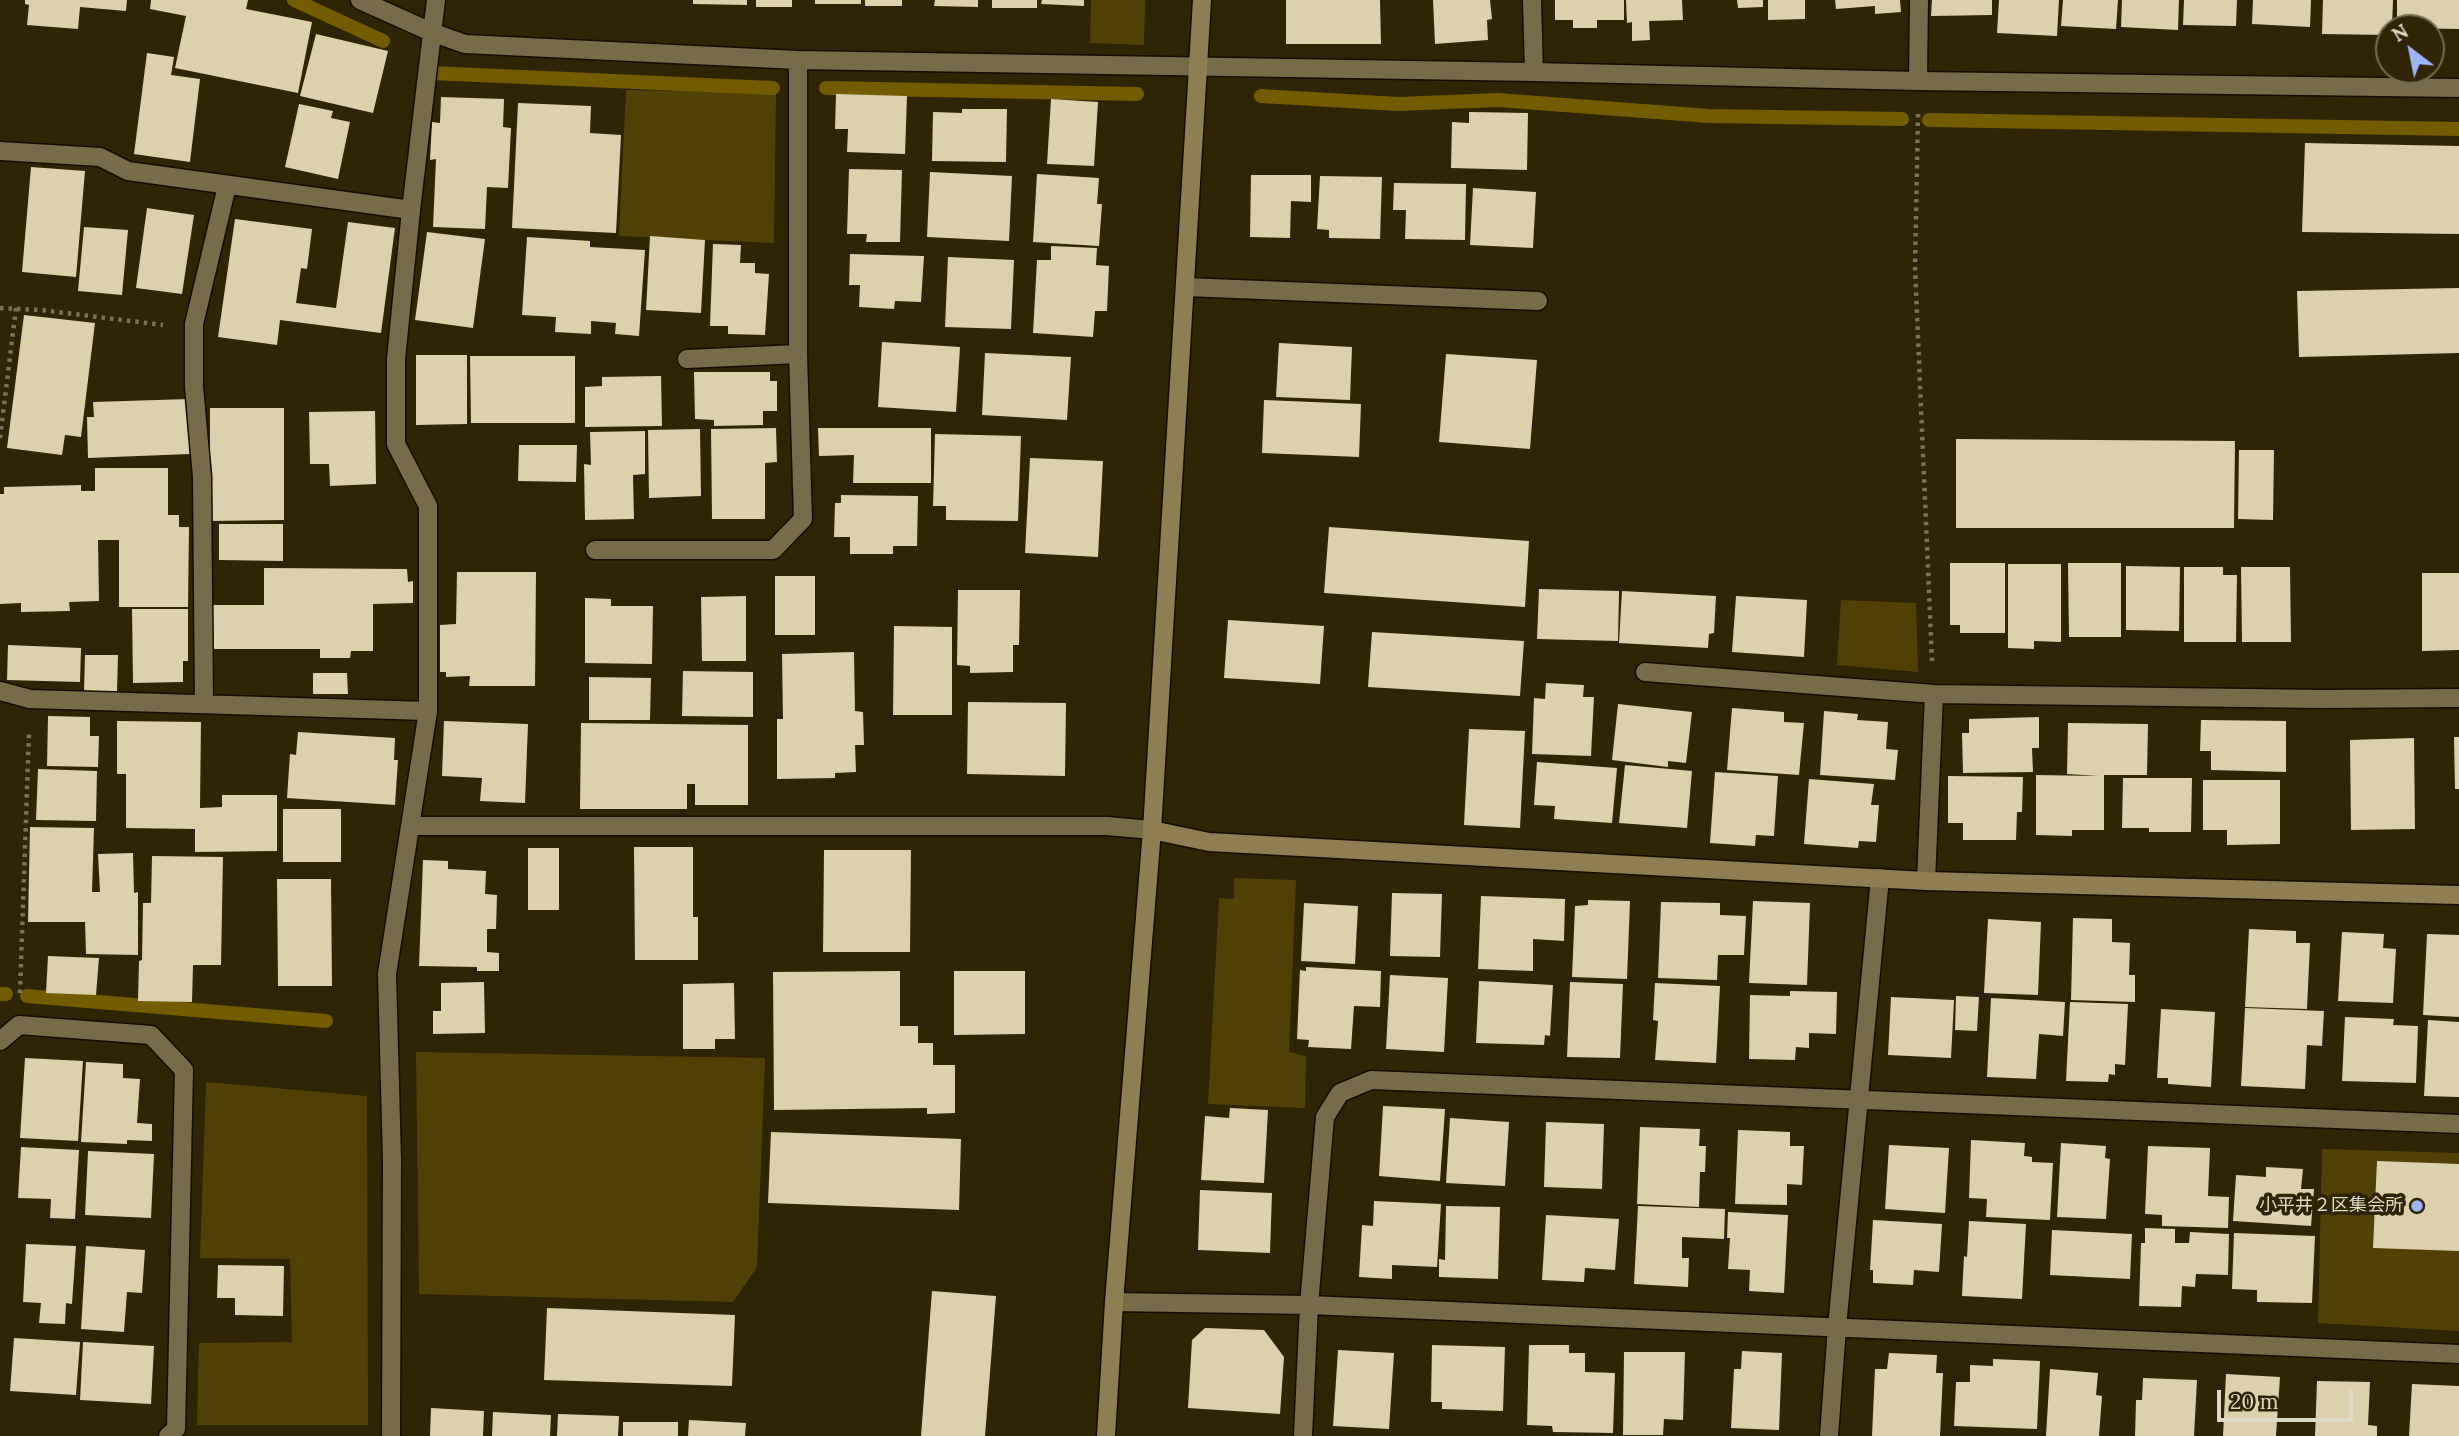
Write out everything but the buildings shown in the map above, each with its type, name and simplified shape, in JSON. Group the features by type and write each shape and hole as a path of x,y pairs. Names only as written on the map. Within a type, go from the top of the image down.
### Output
{"street":[{"path":"360,0 465,44 798,60 1918,81 2459,88"},
{"path":"391,1436 393,1160 387,974 428,711 428,506 396,444 396,359 436,0"},
{"path":"1106,1436 1114,1302 1152,830 1202,0"},
{"path":"1532,0 1534,72"},
{"path":"1918,81 1919,0"},
{"path":"595,550 773,550 803,519 798,354 798,60"},
{"path":"0,151 100,157 128,171 411,210"},
{"path":"204,704 202,477 194,386 194,329 228,186"},
{"path":"1185,287 1538,301"},
{"path":"687,359 798,354"},
{"path":"1645,672 1934,694 2459,698"},
{"path":"0,691 30,699 428,711"},
{"path":"1926,881 1934,694"},
{"path":"412,826 1107,826 1152,830 1209,842 1926,881 2459,895"},
{"path":"1829,1436 1880,878"},
{"path":"0,1041 19,1025 151,1035 184,1070 176,1429 168,1436"},
{"path":"1303,1436 1309,1305 1325,1117 1340,1093 1371,1080 2459,1124"},
{"path":"1114,1302 1309,1305 2459,1354"}],"path":[{"path":"1918,81 1915,268 1934,694"},
{"path":"0,308 194,329"},
{"path":"0,438 16,308"},
{"path":"19,1025 30,699"}],"shaded area":[{"path":"1091,0 1145,0 1144,45 1090,43"},
{"path":"626,90 776,93 774,243 619,236"},
{"path":"1841,600 1916,603 1918,672 1837,665"},
{"path":"1234,878 1296,880 1289,1052 1306,1056 1305,1108 1208,1104 1219,898 1234,899"},
{"path":"416,1052 765,1058 757,1267 733,1302 419,1294"},
{"path":"206,1082 367,1096 368,1425 197,1425 199,1343 292,1342 290,1259 200,1258"},
{"path":"2322,1149 2459,1153 2459,1331 2318,1323"}],"waterway":[{"path":"294,0 383,41"},
{"path":"431,73 773,88"},
{"path":"826,88 1137,94"},
{"path":"1261,96 1398,104 1498,100 1709,116 1902,119"},
{"path":"1929,120 2459,129"},
{"path":"0,994 6,994"},
{"path":"27,996 326,1021"}],"place":[{"name":"小平井２区集会所","path":"2417,1206"}]}
